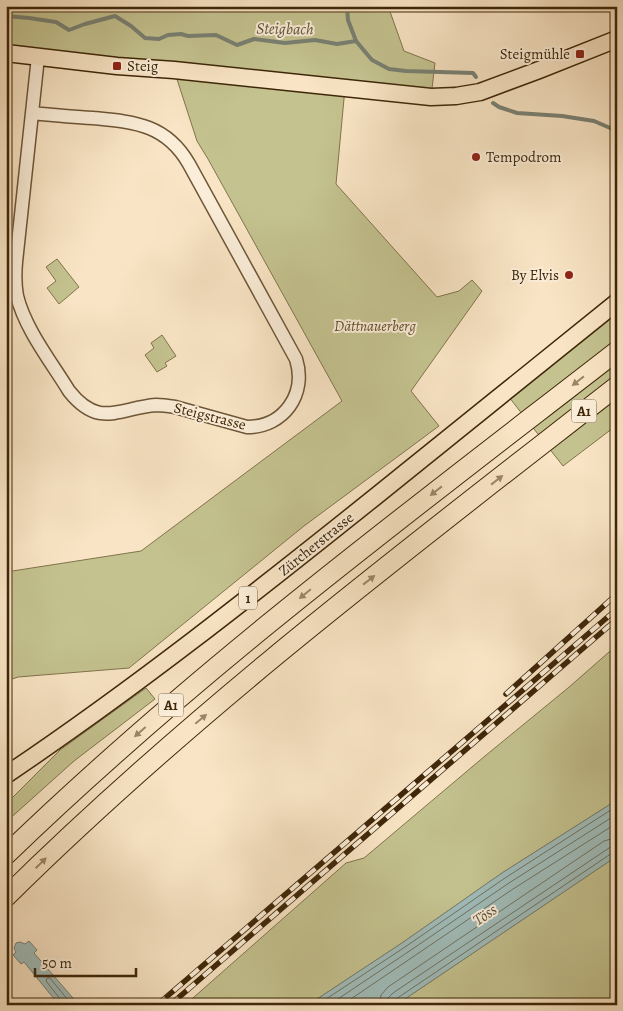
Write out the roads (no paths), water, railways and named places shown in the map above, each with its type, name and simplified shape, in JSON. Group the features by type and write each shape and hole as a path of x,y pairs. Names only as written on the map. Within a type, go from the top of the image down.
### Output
{"highway":[{"name":"A1","path":"6,855 120,750 259,631 401,518 617,351"},
{"name":"A1","path":"6,897 120,790 229,695 362,586 617,386"}],"main road":[{"path":"6,53 116,66 174,70 430,97 456,96 480,92 617,39"},
{"name":"Zürcherstrasse","path":"6,775 114,700 197,638 617,302"}],"street":[{"name":"Steigstrasse","path":"32,113 120,121 143,125 161,134 182,153 296,359 299,373 298,388 290,405 281,414 266,424 247,427 166,406 103,413 86,407 74,397 33,334 23,314 17,295 15,278 16,262 38,56"}],"water":[{"name":"Töss","path":"617,800 617,856 396,1005 308,1005 402,943 502,873"},
{"path":"29,941 37,950 34,953 79,1005 59,1005 24,962 21,964 13,955 16,952 14,948 16,943 25,944"}],"waterway":[{"name":"Steigbach","path":"347,6 348,20 356,41 372,60 389,69 473,73 476,77"},
{"name":"Steigbach","path":"6,16 56,22 69,30 115,16 145,38 159,39 168,35 181,34 188,36 216,35 237,45 254,39 285,43 315,40 337,44 356,41"},
{"name":"Steigbach","path":"493,103 517,113 562,116 594,121 617,131"}],"railway":[{"path":"506,694 617,594"},
{"path":"157,1005 617,609"},
{"path":"170,1005 617,619"}],"place":[{"name":"Steigmühle","path":"580,54"},
{"name":"Steig","path":"117,66"},
{"name":"Tempodrom","path":"476,157"},
{"name":"By Elvis","path":"569,275"}],"park label":[{"name":"Dättnauerberg","path":"375,326"}]}
